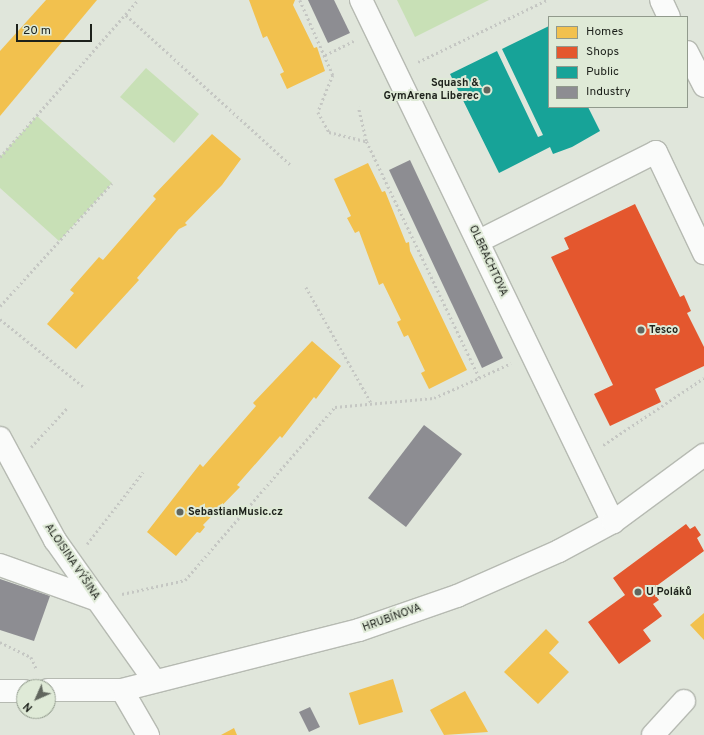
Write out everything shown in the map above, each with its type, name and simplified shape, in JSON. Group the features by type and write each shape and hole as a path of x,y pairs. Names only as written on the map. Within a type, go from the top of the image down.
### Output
{"street":[{"name":"OLBRACHTOVA","path":"361,0 479,241 581,459 613,522"},
{"path":"661,0 669,16"},
{"path":"688,54 704,86"},
{"path":"479,241 656,152 704,253"},
{"name":"ALOISINA VÝŠINA","path":"0,438 55,540 154,680"},
{"name":"HRUBÍNOVA","path":"56,684 122,690 154,680 358,630 503,578 613,522 704,455"},
{"path":"0,564 98,600"},
{"path":"122,690 148,735"},
{"path":"0,691 16,691"},
{"path":"652,735 684,701"}],"path":[{"path":"0,158 138,0"},
{"path":"300,0 333,75 318,112 329,132 366,141"},
{"path":"396,73 547,0"},
{"path":"126,15 291,165"},
{"path":"325,55 375,30"},
{"path":"358,107 366,141 479,378"},
{"path":"0,306 112,183"},
{"path":"306,287 372,404"},
{"path":"0,319 85,388"},
{"path":"98,600 185,580 335,407 434,398 531,354"},
{"path":"581,459 704,378"},
{"path":"15,465 67,408"},
{"path":"72,563 143,472"},
{"path":"0,642 31,657 42,679"}],"green space":[{"path":"397,0 489,0 415,37"},
{"path":"146,68 199,114 174,143 120,97"},
{"path":"37,116 112,183 59,241 0,188 0,157"}],"building: Homes":[{"path":"46,0 97,0 0,116 0,51"},
{"path":"249,0 295,0 293,5 314,48 317,47 325,71 287,89 280,74 284,72 267,36 263,38"},
{"path":"212,134 241,159 222,185 185,223 187,225 179,229 137,278 139,280 76,349 47,324 74,293 70,290 99,257 103,260 156,199 153,196"},
{"path":"368,163 382,192 385,191 406,243 409,242 410,251 467,370 429,389 421,373 425,371 408,335 404,337 397,322 401,320 383,283 379,285 359,231 355,233 347,218 351,216 334,179"},
{"path":"312,341 341,366 316,399 314,397 282,438 280,436 237,485 240,487 203,525 205,527 200,533 197,532 176,556 147,532 200,464 203,467 256,406 253,403"},
{"path":"704,613 704,640 690,625"},
{"path":"546,629 559,642 549,653 569,672 538,704 504,672"},
{"path":"393,679 403,712 359,725 349,693"},
{"path":"465,691 488,732 444,735 430,710"},
{"path":"234,728 237,735 221,735"}],"building: Shops":[{"name":"Tesco","path":"635,204 680,297 684,295 691,311 687,313 704,347 704,366 655,389 661,402 610,426 594,394 613,385 551,257 569,249 564,238"},
{"name":"U Poláků","path":"686,524 690,529 695,526 701,535 697,538 704,551 651,590 659,600 653,604 662,616 643,630 651,641 619,664 588,622 625,595 613,578"}],"building: Public":[{"name":"Squash & GymArena Liberec","path":"548,26 548,108 588,108 600,131 572,147 553,154 550,147 499,173 450,74 497,51 538,137 543,135 502,49"}],"building: Industry":[{"path":"308,0 334,0 350,33 328,43"},
{"path":"410,160 503,358 482,368 389,170"},
{"path":"424,425 462,454 406,527 368,498"},
{"path":"0,579 50,596 34,641 0,630"},
{"path":"310,707 320,727 309,732 299,712"}],"place":[{"name":"Squash & GymArena Liberec","path":"487,90"},
{"name":"Tesco","path":"641,330"},
{"name":"SebastianMusic.cz","path":"180,512"},
{"name":"U Poláků","path":"638,592"}]}
